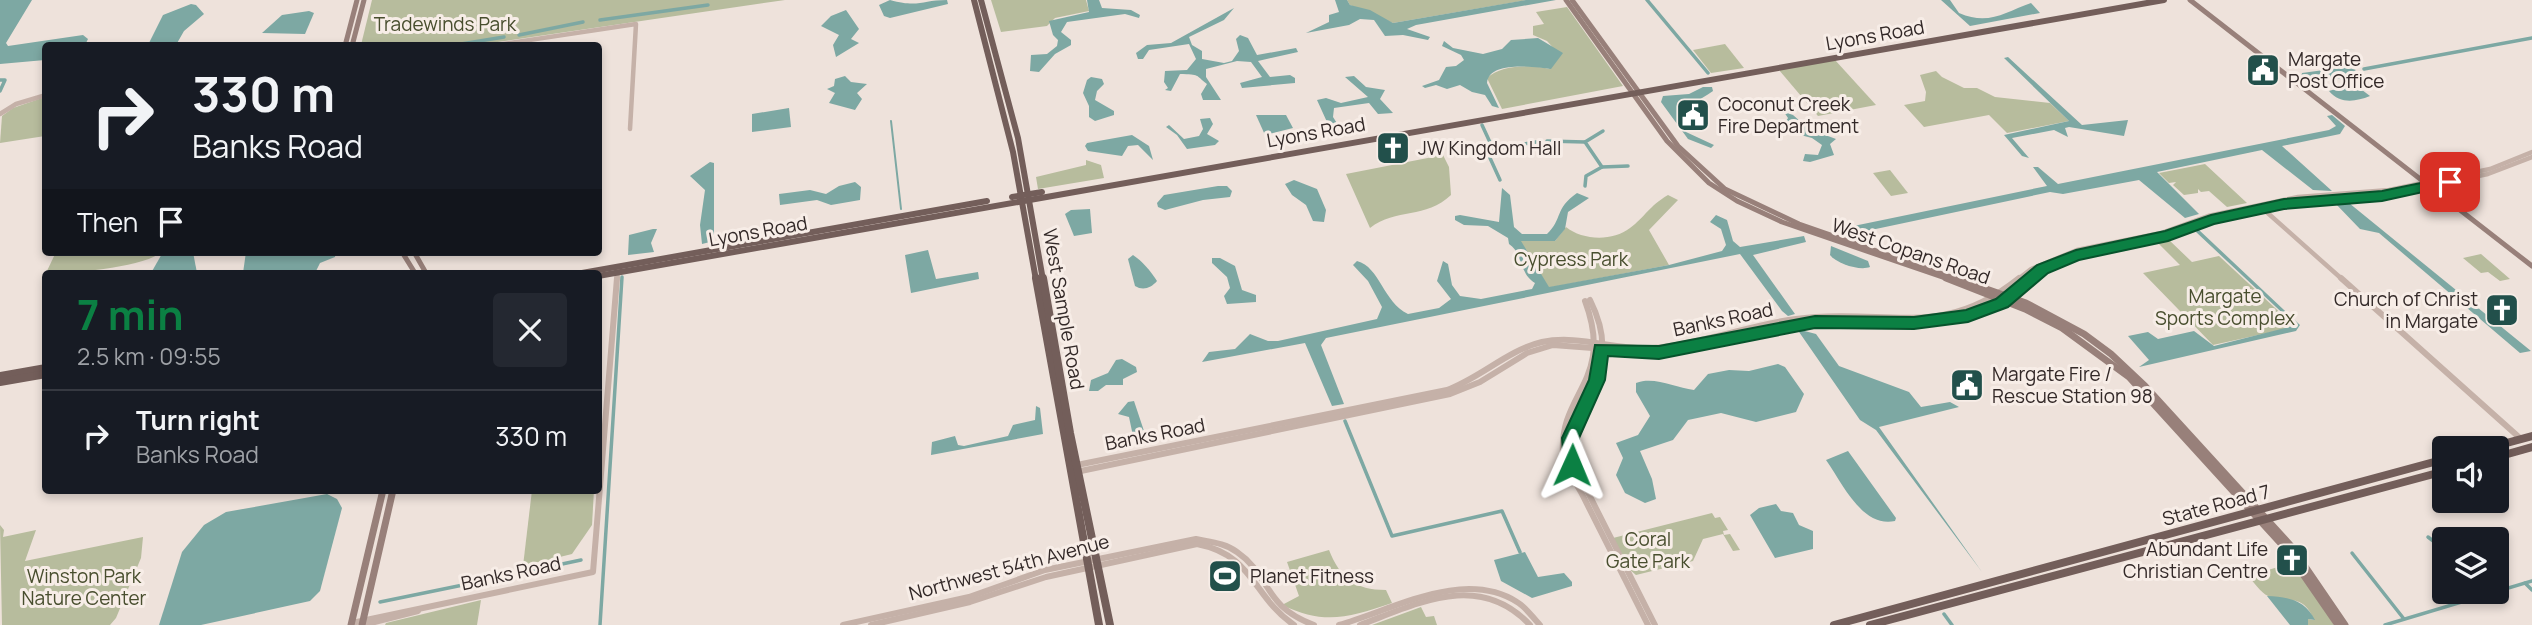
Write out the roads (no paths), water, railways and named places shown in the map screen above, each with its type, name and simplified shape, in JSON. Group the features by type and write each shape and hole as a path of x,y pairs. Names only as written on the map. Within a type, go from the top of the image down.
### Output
{"main road":[{"path":"346,42 357,0"},
{"path":"353,42 364,0"},
{"name":"West Sample Road","path":"974,0 1009,132 1099,625"},
{"name":"West Sample Road","path":"981,0 1018,138 1078,469 1110,625"},
{"name":"West Copans Road","path":"1566,0 1688,165 1735,199 1798,228 1977,290 2026,303 2084,334 2124,365 2264,520"},
{"name":"West Copans Road","path":"1572,0 1634,91 1693,163 1725,189 1799,224 2003,297 2063,327 2112,361 2255,510"},
{"name":"Lyons Road","path":"1634,91 2143,0"},
{"name":"Lyons Road","path":"709,253 886,219 1029,197 2164,0"},
{"path":"2190,0 2532,264"},
{"path":"2196,0 2429,184"},
{"name":"Lyons Road","path":"602,271 852,230 1021,198"},
{"path":"852,230 886,219"},
{"name":"Lyons Road","path":"602,275 618,269"},
{"path":"2016,291 2026,303"},
{"path":"0,376 42,369"},
{"path":"0,382 42,375"},
{"path":"2509,442 2532,436"},
{"path":"2519,451 2524,445 2521,439"},
{"path":"2509,454 2532,447"},
{"name":"State Road 7","path":"1834,625 2432,462"},
{"name":"State Road 7","path":"1870,625 2432,475"},
{"path":"2332,502 2337,488"},
{"path":"352,624 382,494"},
{"path":"363,623 392,494"},
{"path":"2264,520 2339,625"},
{"path":"2264,520 2300,557 2345,625"}],"street":[{"path":"517,42 636,24 630,129"},
{"path":"0,114 16,104 42,96"},
{"name":"Banks Road","path":"1078,469 1447,390 1468,382 1522,349 1542,342 1564,340 1637,353 1670,351 1826,321 1936,321 1975,314 2003,297 2031,268 2062,255 2161,233 2204,217 2311,200 2382,196 2490,169 2532,155"},
{"name":"Banks Road","path":"1597,347 1664,347 1815,317 1931,317 2003,297 2016,291 2043,269 2066,258 2168,236 2211,220 2260,207"},
{"path":"2260,207 2521,439"},
{"name":"Banks Road","path":"602,463 618,269"},
{"path":"1977,290 1986,298 1986,303"},
{"path":"1588,300 1594,322 1598,376 1572,433 1570,457 1655,625"},
{"path":"1597,347 1592,375 1565,432 1563,456 1648,625"},
{"path":"1062,431 1067,439 1072,469 1078,469"},
{"name":"Banks Road","path":"352,624 593,572 599,494"},
{"name":"Northwest 54th Avenue","path":"1097,562 1187,539 1220,542 1248,558 1279,608 1314,625"},
{"name":"Northwest 54th Avenue","path":"843,625 980,600 1087,564 1188,545 1218,547 1242,562 1269,605 1294,625"},
{"path":"1339,625 1424,596 1485,589 1505,595 1524,607 1540,625"},
{"path":"1360,625 1466,591 1500,600 1518,612 1530,625"},
{"name":"Northwest 54th Avenue","path":"871,625 916,612"}],"water":[{"path":"0,0 32,0 6,43 8,46 83,35 88,39 86,42 42,42 42,60 0,64"},
{"path":"890,0 914,4 947,0 948,4 890,18 884,16 879,5"},
{"path":"1087,0 1099,0 1102,8 1131,10 1140,15 1139,18 1125,14 1067,22 1061,32 1071,40 1071,45 1055,54 1039,72 1030,71 1031,55 1047,54 1057,46 1058,40 1053,35 1049,21 1089,12"},
{"path":"1335,0 1347,0 1350,5 1370,10 1393,23 1526,0 1556,0 1416,25 1407,29 1430,37 1428,40 1403,35 1385,36 1374,20 1360,19 1349,25 1306,33 1329,22 1329,15 1339,12"},
{"path":"1941,0 1950,0 1959,13 1970,17 1997,16 2031,3 2040,13 1970,26"},
{"path":"191,4 196,5 204,14 184,31 178,42 150,42 163,15"},
{"path":"1234,8 1224,20 1189,37 1192,45 1202,51 1202,59 1224,63 1232,61 1239,51 1236,39 1240,35 1248,38 1257,55 1296,48 1298,52 1258,61 1270,77 1290,75 1295,78 1295,83 1242,88 1240,83 1262,77 1251,62 1237,61 1206,69 1206,77 1221,100 1203,100 1201,94 1207,84 1194,75 1180,74 1171,91 1165,90 1168,88 1164,82 1165,71 1187,70 1196,59 1189,44 1149,50 1143,59 1138,59 1136,53 1147,45 1171,43"},
{"path":"846,10 859,29 851,39 859,43 836,57 833,45 839,35 821,26 831,16"},
{"path":"309,11 314,13 305,34 262,33 282,15"},
{"path":"1538,38 1563,53 1551,69 1504,68 1490,76 1487,83 1499,108 1492,106 1485,95 1460,85 1447,89 1436,85 1425,88 1422,86 1439,80 1446,67 1456,66 1464,60 1461,55 1442,46 1444,41 1453,48 1483,54 1502,49 1511,40"},
{"path":"2008,57 2082,125 2128,120 2124,136 2069,127 2065,128 2068,137 2054,130 2012,138 2029,158 2022,156 2004,135 2069,121 2004,58"},
{"path":"2346,67 2356,70 2345,77 2370,96 2359,100 2343,100 2329,91 2349,85 2344,81 2307,81 2301,78 2302,73"},
{"path":"845,76 851,82 867,84 857,93 862,99 855,110 829,103 835,93 827,89 834,86 835,79"},
{"path":"1354,76 1366,87 1385,90 1380,99 1393,113 1378,114 1369,103 1334,108 1333,117 1340,128 1332,133 1317,100 1326,98 1341,103 1368,97 1345,77"},
{"path":"1091,77 1102,79 1104,84 1097,91 1095,100 1114,111 1114,115 1095,121 1089,117 1089,106 1083,93 1087,80"},
{"path":"1703,87 1712,87 1713,91 1690,107 1679,122 1686,132 1714,145 1711,148 1688,139 1661,102 1663,96 1689,94"},
{"path":"789,108 791,127 752,132 752,114"},
{"path":"1784,112 1793,115 1809,129 1836,139 1830,144 1834,155 1810,162 1803,161 1805,154 1818,155 1822,145 1812,138 1781,130 1788,118"},
{"path":"1256,115 1286,115 1293,128 1265,135"},
{"path":"2332,115 2345,126 2340,134 2282,146 2332,191 2313,190 2262,150 2157,172 2199,214 2185,218 2139,180 2063,194 2050,192 1871,230 1859,237 1839,229 2047,186 2033,167 2038,167 2058,184 2329,130 2336,126 2327,116"},
{"path":"1210,118 1213,124 1207,134 1219,141 1215,145 1187,149 1177,135 1166,127 1169,125 1184,139 1199,136 1203,129 1200,119"},
{"path":"1132,135 1149,146 1153,160 1138,145 1128,146 1122,156 1088,151 1085,146 1087,143"},
{"path":"710,162 714,163 714,241 702,244 700,225 705,190 690,176"},
{"path":"1294,180 1317,189 1326,210 1324,222 1313,221 1306,205 1292,195 1285,184"},
{"path":"855,182 861,187 860,200 831,205 817,200 780,205 779,194 810,190 826,194 839,186"},
{"path":"1227,186 1232,191 1230,197 1203,200 1165,210 1158,207 1157,203 1164,195"},
{"path":"1502,188 1510,195 1514,227 1522,234 1547,234 1565,204 1577,193 1589,198 1568,212 1565,229 1555,241 1521,241 1549,287 1669,265 1722,251 1726,245 1721,229 1710,222 1716,215 1727,220 1733,241 1740,247 1804,236 1806,242 1753,255 1795,314 1788,316 1782,311 1740,254 1326,338 1321,345 1344,404 1332,406 1305,343 1202,362 1209,352 1235,349 1250,334 1268,341 1278,341 1377,319 1382,307 1368,281 1353,265 1357,261 1371,270 1393,302 1408,314 1439,308 1451,299 1437,281 1443,261 1448,264 1452,285 1460,296 1481,299 1532,289 1535,283 1526,274 1508,238 1488,226 1464,225 1455,220 1455,216 1460,215 1499,222"},
{"path":"2334,202 2349,203 2531,351 2520,353 2379,233 2360,229"},
{"path":"1090,209 1092,233 1074,236 1065,214 1071,210"},
{"path":"657,229 651,243 654,252 628,255 629,235"},
{"path":"2198,229 2300,325 2296,331 2139,367 2149,360 2128,336 2148,332 2158,339 2194,331 2214,346 2293,326 2291,321 2196,232"},
{"path":"1831,246 1868,261 1870,267 1843,264 1830,255"},
{"path":"928,250 936,279 978,272 979,279 911,293 905,255"},
{"path":"1133,255 1157,281 1150,287 1135,286 1128,259"},
{"path":"161,256 194,256 196,270 153,270"},
{"path":"245,256 335,256 320,263 316,270 243,270"},
{"path":"1212,258 1220,258 1235,266 1242,290 1256,295 1256,302 1227,304 1224,296 1230,288 1227,277 1212,263"},
{"path":"1797,329 1816,334 1839,366 1909,392 1921,407 1950,402 1959,407 1879,427 1982,572 1876,430 1860,420"},
{"path":"1122,359 1136,367 1137,372 1123,379 1123,385 1106,385 1098,391 1089,391 1091,380 1108,373 1116,360"},
{"path":"1778,364 1785,367 1804,394 1796,412 1756,422 1721,413 1688,420 1673,440 1640,451 1652,479 1656,499 1645,503 1625,493 1616,475 1623,458 1616,443 1638,435 1650,416 1636,392 1636,383 1650,381 1694,390 1708,374 1729,370 1749,371"},
{"path":"1134,401 1146,437 1139,441 1133,436 1129,417 1118,414 1128,402"},
{"path":"1036,406 1040,408 1043,434 931,455 932,442 955,436 958,445 964,446 1008,436 1013,425 1035,420"},
{"path":"1848,451 1896,518 1895,521 1873,518 1863,511 1826,460"},
{"path":"327,494 337,499 342,508 320,591 310,601 201,625 159,625 182,552 204,525 226,512"},
{"path":"1776,504 1781,511 1793,513 1799,525 1813,531 1813,549 1775,558 1750,515 1759,508"},
{"path":"1525,552 1538,577 1564,573 1572,586 1532,598 1501,581 1494,560"},
{"path":"2267,596 2282,597 2301,604 2315,620 2308,619 2308,625 2290,625"}],"waterway":[{"path":"1647,0 1708,73"},
{"path":"600,20 708,5"},
{"path":"519,35 583,22"},
{"path":"473,42 504,37"},
{"path":"2364,69 2532,38"},
{"path":"0,80 5,80 0,91"},
{"path":"891,121 901,209"},
{"path":"1482,125 1494,151 1490,158 1500,180"},
{"path":"1585,142 1603,131"},
{"path":"1547,141 1585,142"},
{"path":"1494,149 1536,142"},
{"path":"1585,142 1602,167"},
{"path":"1602,167 1628,166"},
{"path":"1585,186 1586,176 1602,167"},
{"path":"600,625 622,277"},
{"path":"1345,421 1392,536 1502,511 1520,552"},
{"path":"2428,537 2432,540"},
{"path":"2352,553 2404,619"},
{"path":"529,571 581,560"},
{"path":"380,602 502,577"},
{"path":"2525,583 2532,581"},
{"path":"2385,625 2525,583"},
{"path":"2525,583 2532,590"},
{"path":"1944,614 1952,625"}],"place":[{"name":"Margate Post Office","path":"2263,70"},
{"name":"Coconut Creek Fire Department","path":"1693,115"},
{"name":"JW Kingdom Hall","path":"1393,148"},
{"name":"Church of Christ in Margate","path":"2502,310"},
{"name":"Margate Fire / Rescue Station 98","path":"1967,385"},
{"name":"Abundant Life Christian Centre","path":"2292,560"},
{"name":"Planet Fitness","path":"1225,576"}],"park label":[{"name":"Tradewinds Park","path":"445,24"},
{"name":"Cypress Park","path":"1571,259"},
{"name":"Margate Sports Complex","path":"2225,307"},
{"name":"Coral Gate Park","path":"1648,550"},
{"name":"Winston Park Nature Center","path":"84,587"}]}
